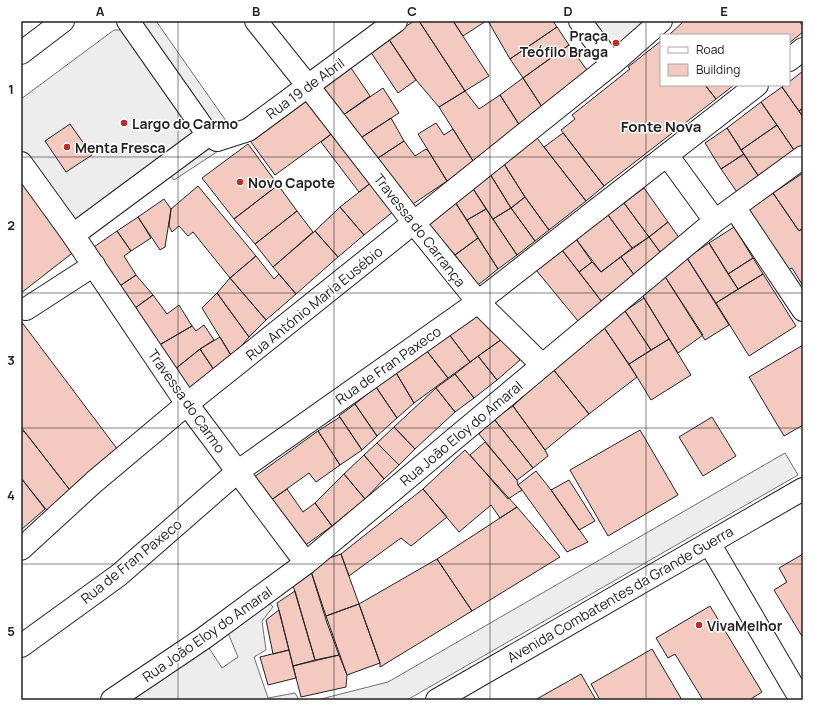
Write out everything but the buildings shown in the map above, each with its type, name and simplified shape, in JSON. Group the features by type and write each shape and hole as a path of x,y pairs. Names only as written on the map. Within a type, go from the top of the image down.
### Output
{"street":[{"path":"21,53 63,21"},
{"path":"21,163 73,235 208,135 128,21"},
{"name":"Travessa do Carrança","path":"256,21 414,223 478,302 542,365"},
{"name":"Rua 19 de Abril","path":"208,135 217,140 248,130 396,21"},
{"path":"580,21 612,64 661,21"},
{"path":"790,59 803,48"},
{"name":"Rua António Maria Eusébio","path":"21,549 94,482 187,404 612,64"},
{"name":"Rua de Fran Paxeco","path":"21,646 120,575 238,472 478,302 756,86"},
{"path":"667,155 715,221"},
{"name":"Rua João Eloy do Amaral","path":"112,700 204,638 306,563 715,221 803,157"},
{"path":"734,207 803,310"},
{"name":"Travessa do Carmo","path":"73,235 187,404 306,563"},
{"path":"26,310 94,265"},
{"name":"Avenida Combatentes da Grande Guerra","path":"437,700 803,489"},
{"path":"709,543 801,700"}],"shaded area":[{"name":"Largo do Carmo","path":"143,21 156,21 238,138 174,180 164,168 69,237 21,170 21,99 114,30 125,30 127,32"},
{"name":"Praça Teófilo Braga","path":"580,21 661,21 612,64"},
{"path":"785,453 798,475 407,700 317,700 388,682"},
{"path":"268,601 273,607 262,621 266,650 254,657 268,698 295,693 299,700 131,700 209,648 222,668 238,657 228,633"}],"place":[{"name":"Praça Teófilo Braga","path":"616,43"},
{"name":"Largo do Carmo","path":"124,123"},
{"name":"Menta Fresca","path":"67,147"},
{"name":"Novo Capote","path":"240,182"},
{"name":"VivaMelhor","path":"699,625"}],"district":[{"name":"Fonte Nova","path":"661,126"}]}
